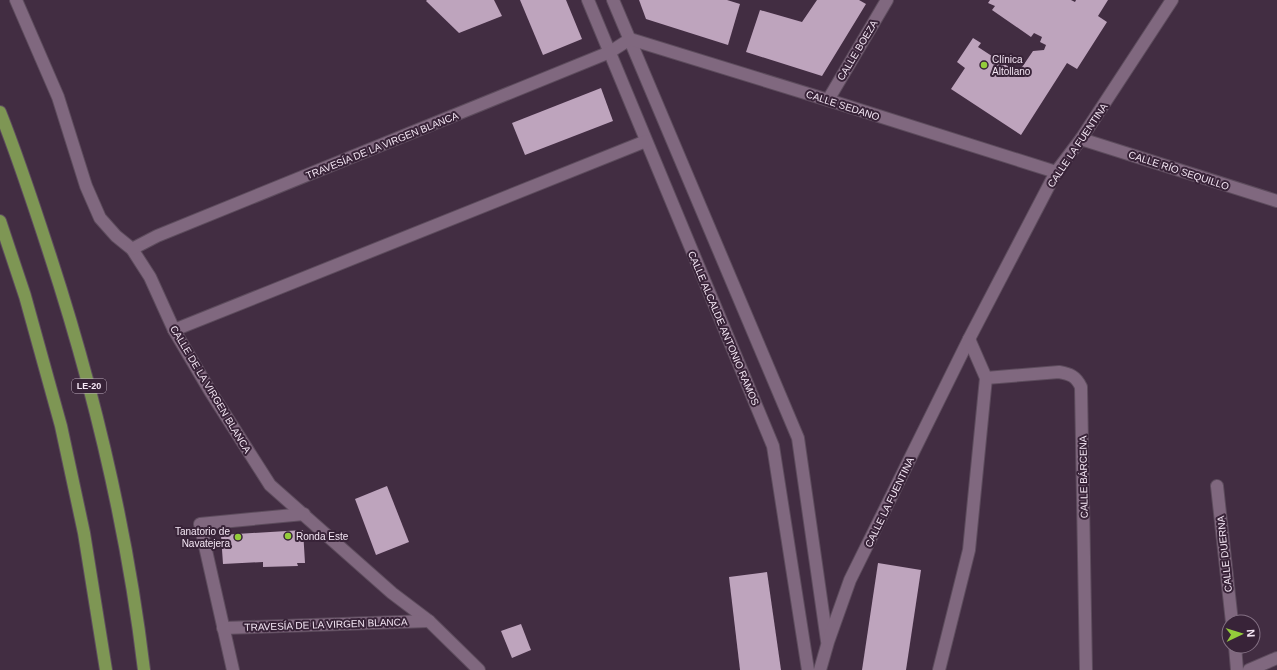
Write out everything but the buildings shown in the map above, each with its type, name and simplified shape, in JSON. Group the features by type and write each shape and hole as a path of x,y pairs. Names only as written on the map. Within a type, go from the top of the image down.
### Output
{"highway":[{"name":"LE-20","path":"0,112 34,203 84,364 121,527 144,670"},
{"path":"0,221 25,296 61,426 84,533 106,670"}],"street":[{"name":"CALLE DE LA VIRGEN BLANCA","path":"16,0 58,97 86,186 100,218 116,236 132,249 150,277 174,330 210,391 270,485 392,593 429,621 479,670"},
{"name":"CALLE ALCALDE ANTONIO RAMOS","path":"588,0 773,446 808,670"},
{"path":"614,0 798,438 828,642"},
{"name":"CALLE BOEZA","path":"828,100 887,0"},
{"name":"CALLE LA FUENTINA","path":"820,670 828,642 850,580 969,339 1056,172 1081,139 1172,0"},
{"name":"TRAVESÍA DE LA VIRGEN BLANCA","path":"132,249 157,236 610,52 630,39"},
{"name":"CALLE SEDANO","path":"630,39 1056,172"},
{"name":"CALLE RÍO SEQUILLO","path":"1081,139 1277,201"},
{"path":"174,330 646,141"},
{"path":"940,670 969,550 986,378 969,339"},
{"name":"CALLE BÁRCENA","path":"986,378 1059,372 1070,374 1078,380 1081,387 1086,670"},
{"name":"CALLE DUERNA","path":"1217,486 1231,614"},
{"path":"233,670 200,524 304,514"},
{"name":"TRAVESÍA DE LA VIRGEN BLANCA","path":"223,628 429,621"},
{"path":"1236,654 1237,670"},
{"path":"1249,670 1277,658"}],"place":[{"name":"Clínica Altollano","path":"984,65"},
{"name":"Ronda Este","path":"288,536"},
{"name":"Tanatorio de Navatejera","path":"238,537"}]}
